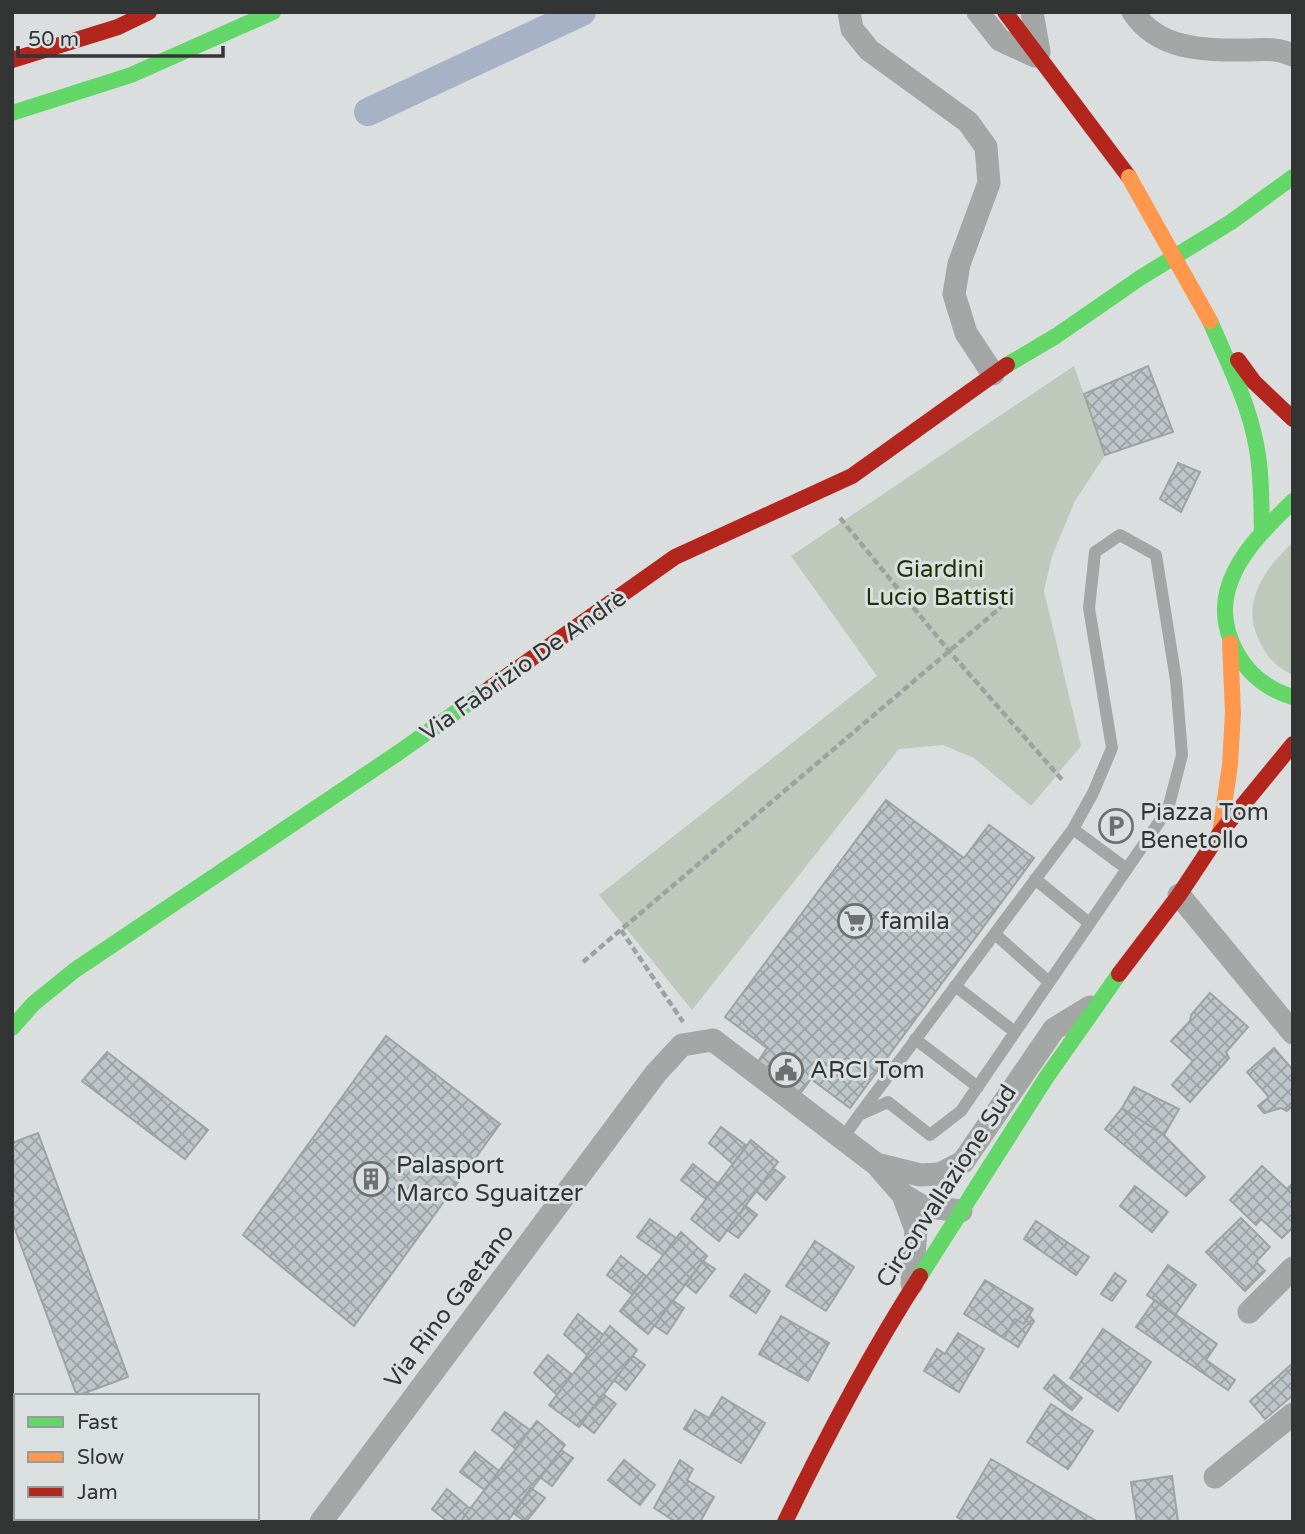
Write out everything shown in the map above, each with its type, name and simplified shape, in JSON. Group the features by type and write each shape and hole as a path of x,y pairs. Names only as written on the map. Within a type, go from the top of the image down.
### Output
{"main road":[{"path":"12,60 118,27 149,12"},
{"path":"12,113 131,75 273,12"},
{"path":"1005,12 1129,177 1210,321 1254,382 1293,419"},
{"name":"Via Fabrizio De Andrè","path":"12,1028 33,1004 75,970 398,753 676,557 852,476 993,374 1231,222 1293,177"},
{"path":"1210,321 1252,427 1259,461 1262,532"},
{"name":"Circonvallazione Sud","path":"1293,501 1262,532 1235,570 1225,599 1223,621 1230,641 1250,675 1278,694 1293,697"},
{"name":"Circonvallazione Sud","path":"1220,832 1230,765 1233,713 1230,641"},
{"name":"Circonvallazione Sud","path":"785,1522 830,1430 912,1287 1046,1078 1179,895 1220,832 1293,744"}],"street":[{"path":"849,12 852,29 869,50 968,122 986,147 989,183 959,264 954,295 966,333 993,374"},
{"path":"978,12 1000,40 1040,58"},
{"path":"1032,12 1040,58"},
{"path":"1133,12 1163,41 1203,49 1277,48 1293,55"},
{"path":"1179,895 1293,1033"},
{"path":"876,1164 920,1175 940,1174 963,1162 1054,1029 1102,1000"},
{"path":"696,1043 713,1040 876,1164 903,1195 922,1206 961,1211"},
{"name":"Via Rino Gaetano","path":"321,1522 656,1073 682,1045 696,1043"},
{"path":"903,1195 916,1230 912,1287"},
{"path":"1249,1312 1293,1268"},
{"path":"1215,1477 1293,1414"}],"lane":[{"path":"843,1138 859,1115 955,986 1073,829 1093,793 1112,748 1089,608 1095,552 1120,535 1156,555 1175,680 1182,755 1168,809 961,1111 930,1135 888,1102 859,1115"},
{"path":"1073,829 1127,869"},
{"path":"1035,879 1089,923"},
{"path":"995,934 1049,982"},
{"path":"955,986 1015,1032"},
{"path":"915,1040 978,1087"}],"path":[{"path":"840,518 949,651 1064,782"},
{"path":"583,962 1007,602"},
{"path":"621,930 696,1043"}],"green space":[{"name":"Giardini Lucio Battisti","path":"1074,366 1105,455 1075,501 1052,556 1044,591 1081,746 1031,806 974,758 943,745 899,749 692,1010 599,895 877,676 791,556"},
{"path":"1293,542 1293,675 1279,667 1268,656 1255,631 1252,616 1257,589 1272,565"}],"building":[{"path":"1148,366 1173,432 1105,455 1084,394"},
{"path":"1178,463 1200,472 1181,512 1160,499"},
{"path":"886,800 964,858 989,825 1034,858 850,1108 811,1079 799,1095 757,1063 767,1048 725,1017"},
{"path":"1210,993 1248,1027 1226,1052 1229,1058 1190,1102 1172,1085 1193,1061 1171,1041 1190,1021 1191,1015"},
{"name":"Palasport Marco Sguaitzer","path":"386,1036 500,1124 354,1326 243,1235"},
{"path":"1274,1048 1293,1070 1293,1105 1287,1111 1281,1108 1264,1113 1258,1106 1269,1097 1247,1072"},
{"path":"107,1052 208,1130 185,1159 82,1081"},
{"path":"1134,1087 1179,1109 1164,1135 1122,1108"},
{"path":"1122,1108 1164,1135 1205,1177 1186,1196 1105,1129"},
{"path":"721,1127 747,1146 733,1164 709,1143"},
{"path":"38,1133 128,1377 76,1394 12,1221 12,1143"},
{"path":"751,1140 778,1162 719,1241 691,1219"},
{"path":"693,1164 718,1184 706,1199 681,1180"},
{"path":"1262,1166 1287,1189 1293,1183 1293,1227 1282,1238 1261,1219 1256,1225 1230,1200"},
{"path":"773,1168 785,1177 766,1200 756,1191"},
{"path":"1135,1186 1168,1212 1152,1232 1120,1206"},
{"path":"746,1206 757,1215 738,1238 727,1230"},
{"path":"1241,1218 1270,1247 1256,1262 1265,1271 1245,1291 1206,1252"},
{"path":"650,1219 676,1238 663,1255 637,1237"},
{"path":"1036,1221 1089,1257 1076,1275 1024,1239"},
{"path":"681,1232 707,1256 648,1334 620,1311"},
{"path":"815,1241 854,1267 826,1311 786,1286"},
{"path":"621,1256 646,1276 632,1294 607,1275"},
{"path":"703,1261 715,1269 696,1293 685,1284"},
{"path":"1168,1265 1196,1285 1175,1315 1147,1295"},
{"path":"1115,1273 1126,1281 1112,1301 1101,1294"},
{"path":"745,1274 770,1291 756,1313 730,1296"},
{"path":"985,1280 1033,1309 1024,1324 1015,1319 1004,1338 964,1314"},
{"path":"672,1300 684,1308 667,1334 655,1326"},
{"path":"1155,1300 1217,1344 1206,1360 1235,1380 1228,1390 1136,1327"},
{"path":"578,1314 603,1335 587,1355 564,1334"},
{"path":"1029,1315 1034,1321 1018,1347 1004,1338 1015,1319 1024,1324"},
{"path":"781,1316 829,1343 808,1381 759,1354"},
{"path":"610,1326 637,1350 579,1427 549,1405"},
{"path":"1103,1329 1151,1362 1118,1411 1070,1378"},
{"path":"958,1333 984,1349 959,1392 924,1371 937,1349 945,1354"},
{"path":"548,1355 572,1375 557,1395 534,1373"},
{"path":"633,1356 645,1365 626,1390 614,1380"},
{"path":"1293,1363 1293,1395 1265,1419 1250,1401"},
{"path":"1054,1375 1082,1398 1072,1410 1044,1388"},
{"path":"603,1394 616,1404 594,1433 581,1423"},
{"path":"722,1397 765,1423 741,1463 684,1429 695,1410 709,1418"},
{"path":"1051,1404 1093,1431 1068,1469 1027,1442"},
{"path":"505,1412 530,1430 516,1449 492,1430"},
{"path":"537,1421 565,1445 507,1522 460,1522"},
{"path":"561,1450 573,1458 552,1486 540,1477"},
{"path":"475,1452 499,1471 485,1490 460,1472"},
{"path":"991,1459 1098,1522 966,1522 957,1517"},
{"path":"624,1460 655,1485 640,1505 608,1480"},
{"path":"680,1460 693,1469 687,1480 714,1497 700,1522 676,1522 654,1508"},
{"path":"1172,1476 1178,1522 1137,1522 1131,1482"},
{"path":"531,1488 545,1498 526,1522 513,1513"},
{"path":"447,1489 470,1509 460,1522 448,1522 432,1509"}],"waterway":[{"path":"368,112 582,12"}],"traffic: fast":[{"path":"12,113 131,75 273,12"},
{"path":"1007,365 1231,222 1293,177"},
{"path":"1210,321 1248,412 1256,444 1262,532"},
{"path":"1293,501 1261,534 1235,570 1225,610 1228,632 1243,663 1261,682 1293,697"},
{"path":"12,1028 33,1004 75,970 490,688"},
{"path":"920,1276 1046,1078 1119,974"}],"traffic: slow":[{"path":"1129,177 1210,321"},
{"path":"1220,833 1230,765 1233,713 1230,643"}],"traffic: jam":[{"path":"12,60 118,27 149,12"},
{"path":"1005,12 1129,177"},
{"path":"1238,360 1254,382 1293,419"},
{"path":"490,688 675,557 852,476 1007,365"},
{"path":"1119,974 1179,895 1220,833 1293,744"},
{"path":"785,1522 849,1397 920,1276"}],"place":[{"name":"Piazza Tom Benetollo","path":"1116,826"},
{"name":"famila","path":"855,921"},
{"name":"ARCI Tom","path":"786,1070"},
{"name":"Palasport Marco Sguaitzer","path":"371,1179"}]}
